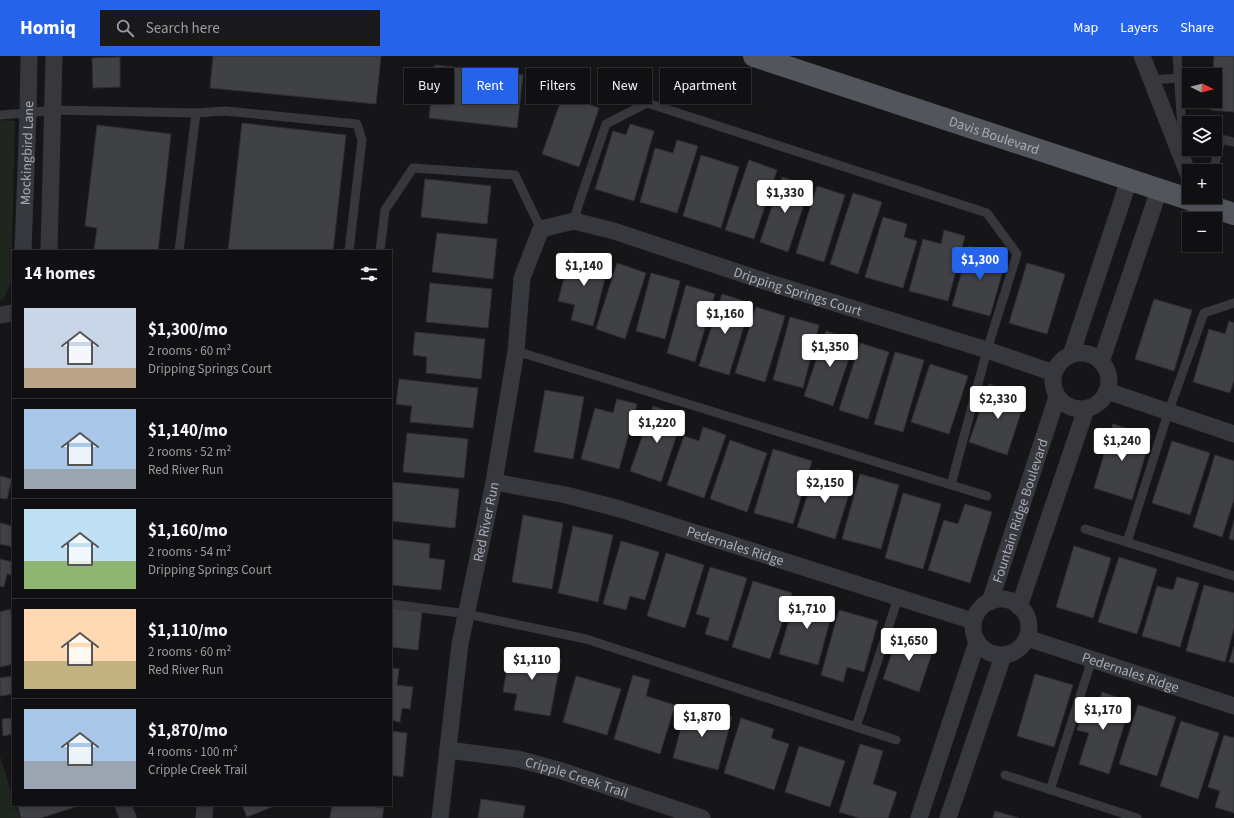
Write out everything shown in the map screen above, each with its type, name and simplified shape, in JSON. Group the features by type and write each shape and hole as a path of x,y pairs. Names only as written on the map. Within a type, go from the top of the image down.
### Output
{"main road":[{"name":"Davis Boulevard","path":"754,56 1159,190 1182,195"},
{"name":"Davis Boulevard","path":"1210,204 1234,214"}],"street":[{"name":"Mockingbird Lane","path":"22,250 29,56"},
{"name":"Mockingbird Lane","path":"49,250 54,56"},
{"path":"1142,56 1184,164"},
{"path":"1071,355 1129,180"},
{"path":"1101,362 1159,190"},
{"name":"Dripping Springs Court","path":"540,229 574,222 614,231 775,284 987,350 1054,373"},
{"name":"Red River Run","path":"440,818 460,644 494,482 516,351 522,278 540,229"},
{"path":"0,315 12,313"},
{"path":"1054,373 1060,362 1071,355 1078,353 1090,355 1101,362 1108,373 1109,385 1107,392 1104,398 1093,407 1077,410 1063,403 1057,397"},
{"name":"Fountain Ridge Boulevard","path":"990,602 1057,397 1053,385 1054,373"},
{"path":"1107,392 1234,434"},
{"name":"Fountain Ridge Boulevard","path":"974,621 979,609 996,600 1008,600 1019,607 1086,409"},
{"name":"Pedernales Ridge","path":"494,482 566,495 620,509 974,621"},
{"path":"974,621 973,632 977,642 988,652 1003,656 1015,652 1027,638 1029,627 1028,621 1019,607"},
{"name":"Pedernales Ridge","path":"1027,638 1234,706"},
{"path":"919,818 977,642"},
{"path":"948,818 1003,656"},
{"name":"Cripple Creek Trail","path":"448,750 518,759 562,771 702,818"},
{"path":"124,806 128,818"},
{"path":"204,818 205,806"}],"lane":[{"path":"1177,56 1182,128"},
{"path":"1152,80 1178,78"},
{"path":"574,222 606,124 647,103 987,213 1017,254 987,350 951,485"},
{"path":"0,115 53,110 196,113 225,111 357,124 362,140 349,250"},
{"path":"179,250 196,113"},
{"path":"1222,139 1234,142"},
{"path":"380,250 385,210 412,168 515,176 540,229"},
{"path":"1127,542 1168,413 1204,313 1234,303"},
{"path":"516,351 987,496"},
{"path":"1085,529 1234,576"},
{"path":"856,727 898,598"},
{"path":"392,604 467,614 586,639 896,740"},
{"path":"1050,790 1092,659"},
{"path":"1005,775 1137,818"}],"shaded area":[{"path":"0,120 15,121 11,283 0,301"},
{"path":"0,756 12,794 12,806 16,806 20,818 0,818"}],"building":[{"path":"213,56 381,56 376,104 210,88"},
{"path":"1214,56 1234,56 1234,112 1211,110 1211,108 1222,108 1222,68 1213,68"},
{"path":"120,57 120,87 93,88 92,58"},
{"path":"435,65 462,68 462,104 518,104 518,74 523,75 517,128 429,118 431,104 454,104 454,68 435,68"},
{"path":"560,104 588,104 599,108 579,167 542,154"},
{"path":"242,123 346,135 333,250 228,250"},
{"path":"630,124 654,131 634,201 595,189 613,131 626,135"},
{"path":"97,125 171,134 158,250 94,250 97,228 85,226"},
{"path":"677,140 698,146 677,213 640,202 655,148 673,153"},
{"path":"701,155 739,167 721,228 683,216"},
{"path":"749,160 777,170 754,239 725,230"},
{"path":"782,177 810,186 788,252 760,242"},
{"path":"425,179 491,186 487,224 421,217"},
{"path":"817,186 845,195 824,262 796,253"},
{"path":"853,193 882,202 858,274 830,264"},
{"path":"883,217 907,224 904,237 917,241 903,288 865,277"},
{"path":"944,230 965,236 948,301 909,291 923,239 941,244"},
{"path":"437,233 497,239 493,279 432,272"},
{"path":"969,246 1007,256 990,316 952,306"},
{"path":"571,252 609,262 593,326 571,320 575,305 558,301"},
{"path":"617,263 646,273 625,339 596,329"},
{"path":"1027,263 1065,274 1047,334 1009,323"},
{"path":"651,273 680,281 665,339 636,331"},
{"path":"430,283 492,289 488,328 426,322"},
{"path":"686,285 715,294 695,362 667,353"},
{"path":"722,294 751,303 729,375 699,366"},
{"path":"1154,299 1192,310 1174,371 1135,359"},
{"path":"756,307 785,316 765,382 735,373"},
{"path":"790,317 819,325 803,388 773,380"},
{"path":"1229,321 1234,323 1234,380 1230,393 1193,382 1209,329 1225,334"},
{"path":"826,331 855,340 833,406 804,396"},
{"path":"415,332 485,339 481,379 426,373 427,357 413,355"},
{"path":"860,343 889,352 868,419 839,410"},
{"path":"895,352 924,360 903,432 874,424"},
{"path":"930,364 968,376 949,434 911,422"},
{"path":"399,379 478,388 473,428 410,422 412,406 396,404"},
{"path":"989,384 1026,397 1007,455 969,442"},
{"path":"545,390 584,397 573,459 534,452"},
{"path":"617,399 637,404 619,469 581,459 595,408 613,413"},
{"path":"653,406 683,416 661,482 630,471"},
{"path":"1113,424 1151,436 1132,500 1094,488"},
{"path":"703,427 726,435 704,498 667,485 684,436 699,441"},
{"path":"407,433 468,439 464,478 403,472"},
{"path":"730,440 767,453 747,512 710,499"},
{"path":"1172,441 1210,453 1190,515 1152,503"},
{"path":"773,449 812,461 793,524 754,513"},
{"path":"1215,455 1234,461 1234,499 1222,537 1193,527"},
{"path":"816,469 853,481 835,539 797,527"},
{"path":"860,474 899,485 881,549 842,539"},
{"path":"0,476 12,479 7,499 0,498"},
{"path":"392,482 459,489 455,528 392,521"},
{"path":"903,493 941,504 923,569 885,558"},
{"path":"965,504 992,512 970,583 928,570 944,520 958,524"},
{"path":"523,515 563,523 552,589 512,582"},
{"path":"1234,520 1234,540 1229,539"},
{"path":"0,523 12,526 12,547 0,544"},
{"path":"573,526 613,535 598,602 558,593"},
{"path":"392,539 430,544 429,558 445,560 441,590 392,585"},
{"path":"621,541 659,552 645,600 630,596 626,610 603,604"},
{"path":"1074,546 1111,558 1093,618 1056,607"},
{"path":"666,553 704,565 685,628 647,616"},
{"path":"1119,557 1157,569 1137,634 1098,622"},
{"path":"0,559 12,562 12,575 7,574 4,587 0,586"},
{"path":"710,567 747,578 728,641 705,634 710,618 696,614"},
{"path":"1177,577 1199,583 1180,647 1142,636 1157,586 1173,590"},
{"path":"753,581 792,593 770,659 732,647"},
{"path":"1204,585 1234,593 1234,628 1225,662 1186,651"},
{"path":"796,596 834,606 818,665 779,654"},
{"path":"392,608 422,611 418,650 392,647"},
{"path":"10,609 12,619 12,664 0,667 0,612"},
{"path":"839,610 878,621 864,672 847,667 843,682 821,675"},
{"path":"899,632 935,644 919,692 883,679"},
{"path":"1234,646 1234,663 1229,662"},
{"path":"510,649 561,659 550,716 514,710 517,694 503,692"},
{"path":"392,668 399,669 397,685 413,687 410,709 402,708 400,722 392,720"},
{"path":"1035,674 1073,685 1054,747 1017,736"},
{"path":"633,675 650,680 646,696 675,705 660,754 614,739"},
{"path":"12,676 12,694 0,696 0,678"},
{"path":"576,676 621,689 607,735 563,722"},
{"path":"1102,692 1131,702 1109,774 1079,764 1089,733 1077,730 1085,704 1097,708"},
{"path":"687,705 732,717 718,770 673,758"},
{"path":"1138,705 1176,717 1157,776 1119,764"},
{"path":"12,718 12,734 3,736 2,719"},
{"path":"741,718 774,729 771,738 789,744 774,790 724,773"},
{"path":"1181,721 1219,733 1198,799 1160,786"},
{"path":"392,731 407,733 403,777 392,775"},
{"path":"1224,735 1234,738 1234,813 1215,807 1220,791 1208,787"},
{"path":"860,744 883,751 873,784 897,792 888,818 859,818 839,812"},
{"path":"799,746 845,761 830,807 785,792"},
{"path":"481,799 525,806 523,818 478,818"},
{"path":"78,806 41,818 21,818 18,807"},
{"path":"242,806 274,806 247,817"},
{"path":"332,806 368,806 384,808 382,818 330,818"},
{"path":"995,811 1019,818 993,818"}]}
